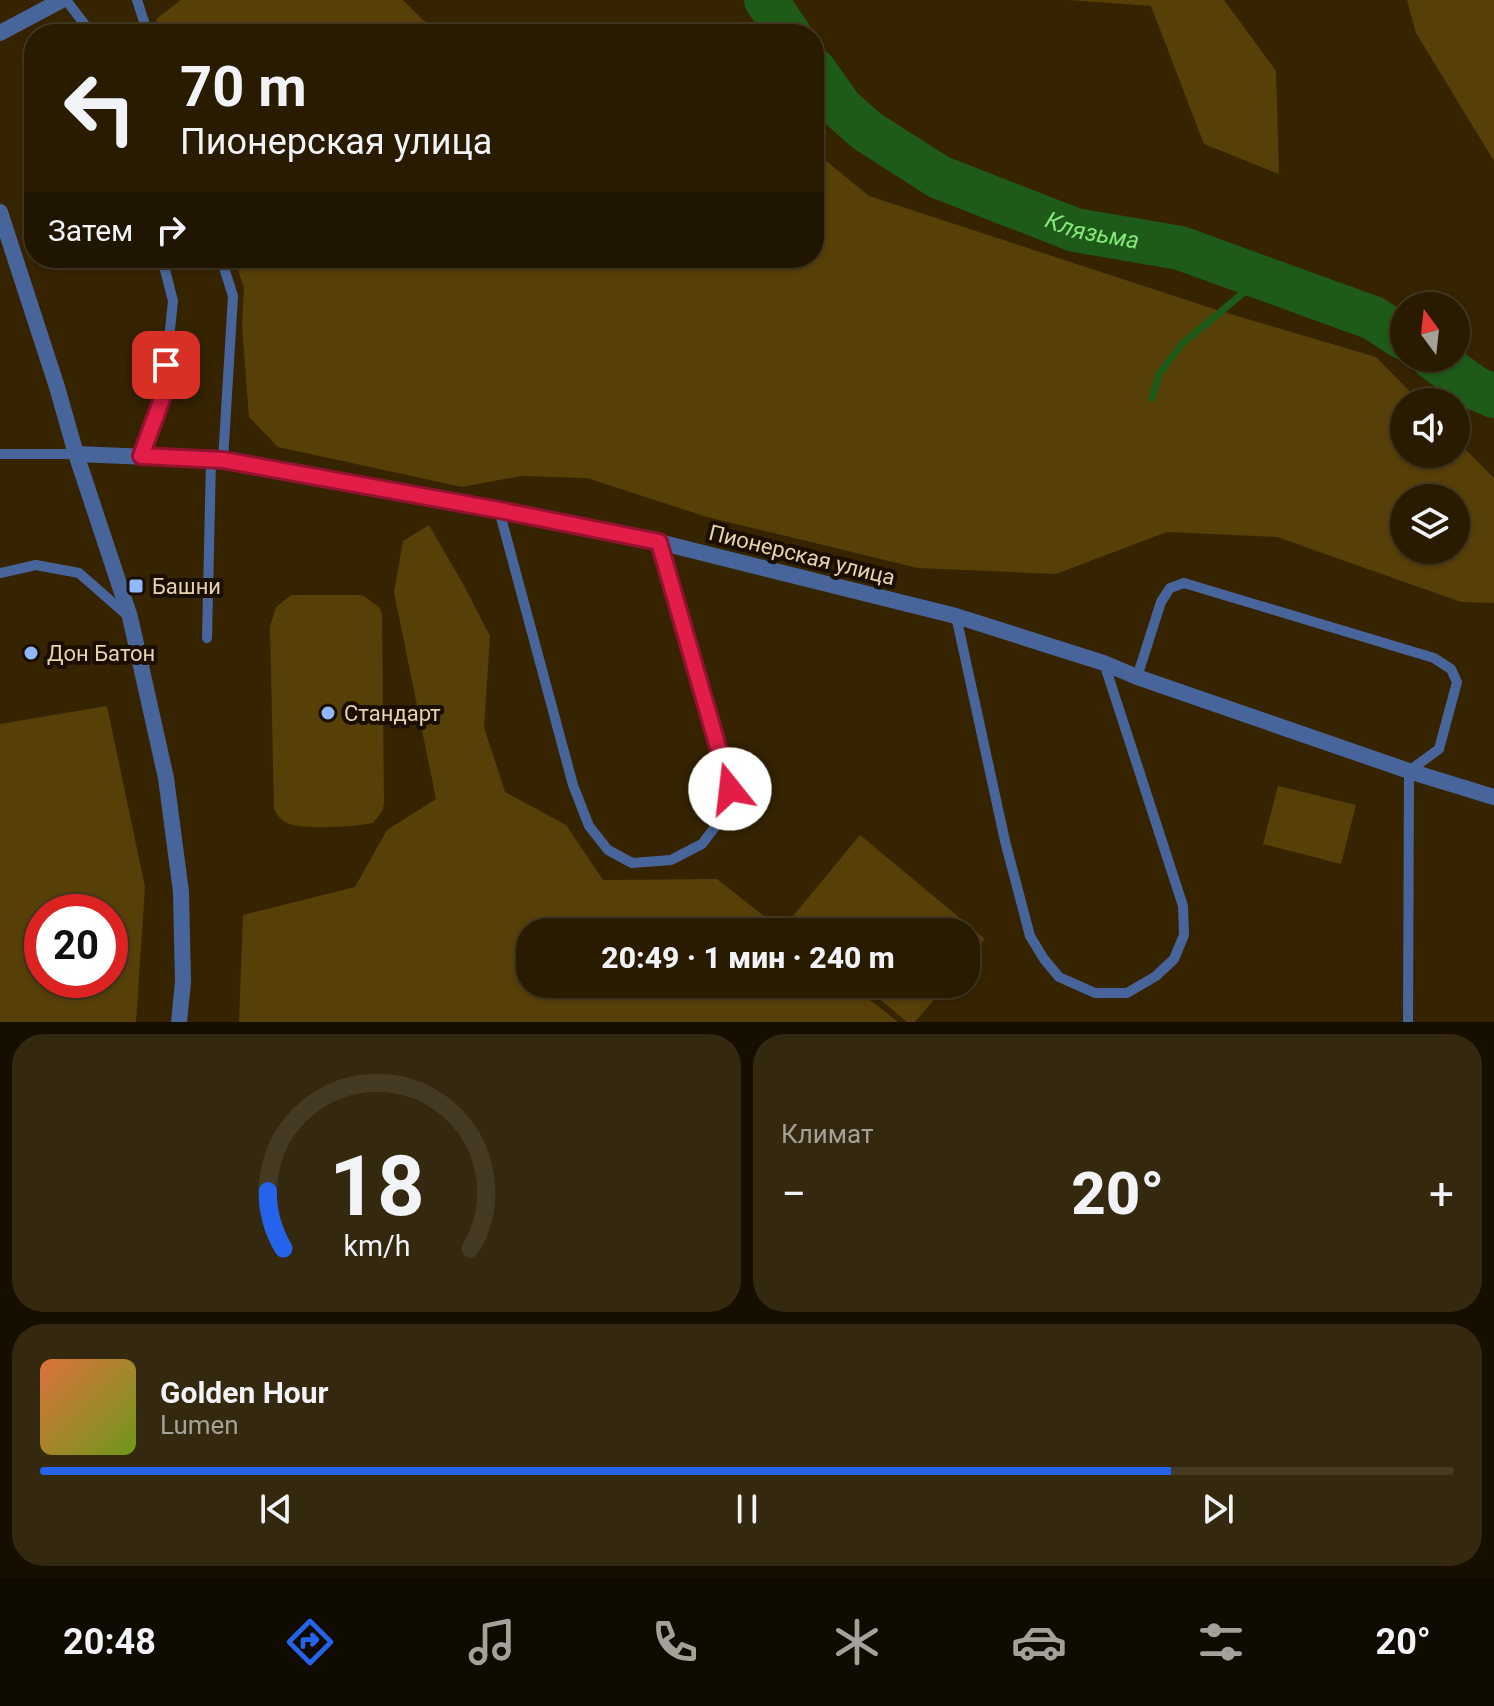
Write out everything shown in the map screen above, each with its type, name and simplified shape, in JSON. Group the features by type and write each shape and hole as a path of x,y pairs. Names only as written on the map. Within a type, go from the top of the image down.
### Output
{"street":[{"path":"2,28 64,0"},
{"path":"0,212 130,617 166,778 181,892 183,982 179,1022"},
{"name":"Пионерская улица","path":"76,454 217,460 659,542 956,616 1104,663 1409,771 1494,797"}],"lane":[{"path":"64,0 84,24"},
{"path":"137,0 145,24"},
{"path":"141,456 163,396 173,301 165,268"},
{"path":"207,638 217,460 233,296 224,268"},
{"path":"0,454 76,454"},
{"path":"499,510 573,785 589,826 608,850 632,863 671,860 702,844 725,814 730,789 659,542"},
{"path":"0,573 36,565 79,573 130,617"},
{"path":"1137,677 1161,602 1170,588 1184,583 1434,658 1451,669 1457,682 1439,749 1409,771 1408,1022"},
{"path":"956,616 1005,841 1030,936 1059,977 1095,993 1127,993 1156,976 1174,959 1184,935 1183,906 1104,663"}],"shaded area":[{"path":"181,0 403,0 431,24 158,24 156,19"},
{"path":"1068,0 1224,0 1276,71 1279,174 1204,144 1151,6"},
{"path":"1407,0 1494,0 1494,161 1416,33"},
{"path":"824,159 869,196 1217,310 1376,357 1406,388 1390,388 1390,468 1470,468 1470,454 1494,478 1494,603 1461,602 1277,537 1167,532 1056,574 918,568 707,517 587,478 521,476 462,487 278,447 249,417 242,326 244,288 237,268 824,268"},
{"path":"429,525 490,636 484,727 505,792 566,825 603,880 717,879 766,918 516,918 516,998 868,998 898,1022 239,1022 243,915 355,887 387,830 436,799 394,592 403,541"},
{"name":"Стандарт","path":"291,595 362,595 379,607 382,614 384,802 383,810 373,823 304,827 287,823 274,809 270,627 276,607"},
{"path":"107,706 145,887 136,1022 0,1022 0,724"},
{"path":"1278,786 1356,805 1341,864 1263,844"},
{"path":"860,835 960,918 791,918"},
{"path":"879,998 935,998 915,1022 907,1022"}],"waterway":[{"name":"Клязьма","path":"766,0 782,24"},
{"name":"Клязьма","path":"824,84 841,108 867,131 939,177 1075,230 1180,248 1373,318 1390,329"},
{"path":"1152,398 1159,374 1182,344 1261,278"},
{"name":"Клязьма","path":"1453,372 1475,388 1494,396"}],"place":[{"name":"Башни","path":"136,586"},
{"name":"Дон Батон","path":"31,653"},
{"name":"Стандарт","path":"328,713"}],"route":[{"path":"166,365 163,396 141,456 223,460 659,542 730,789"}]}
